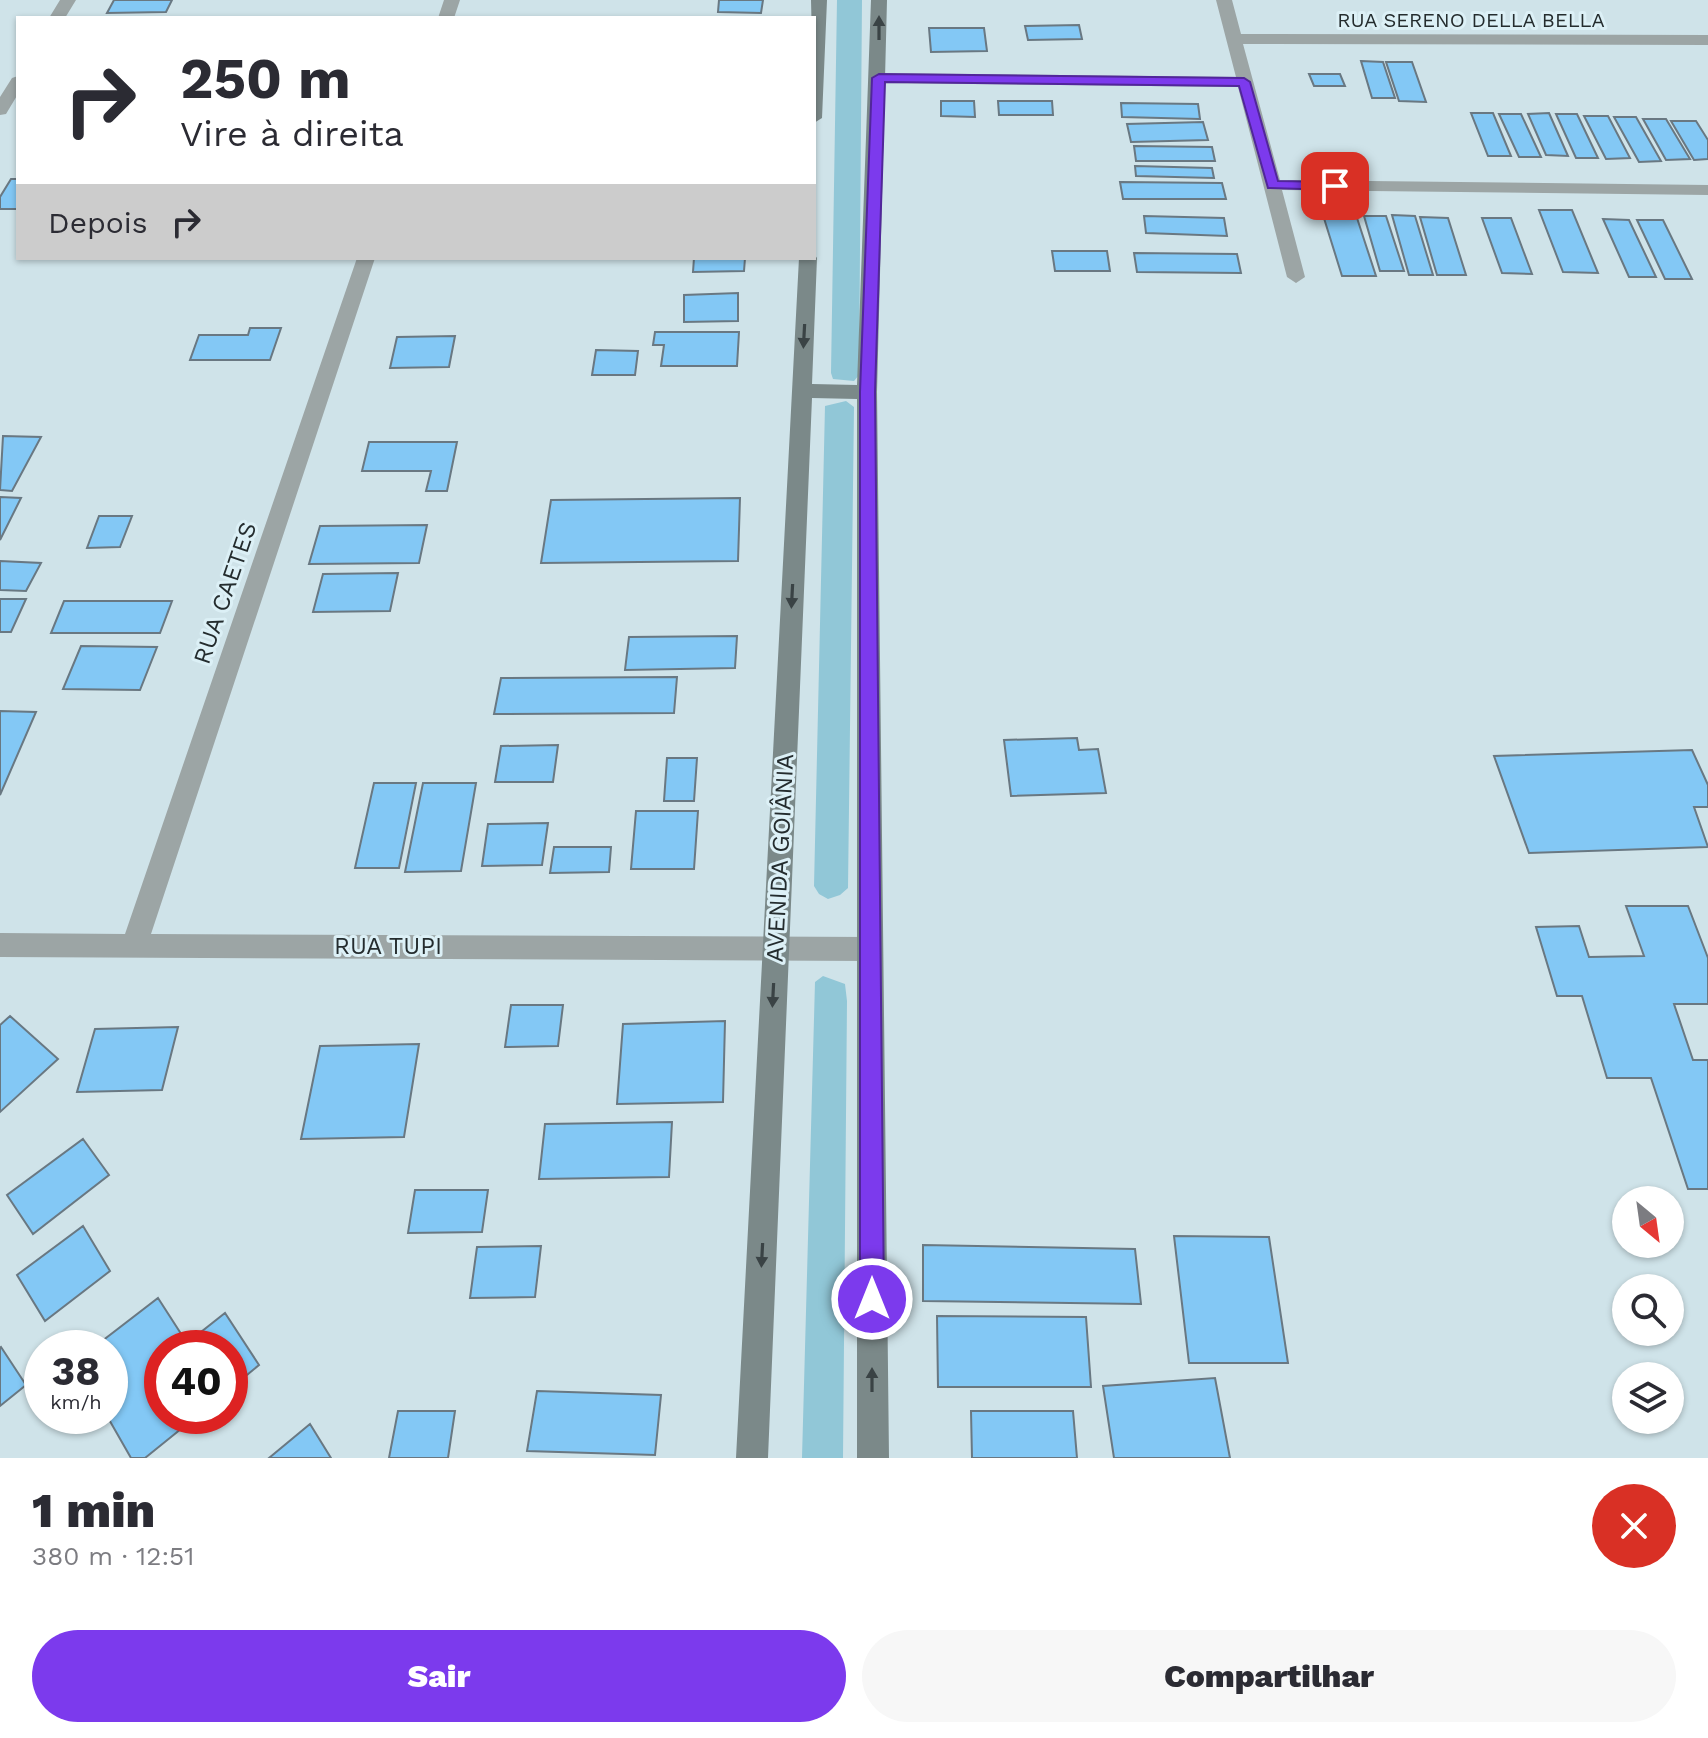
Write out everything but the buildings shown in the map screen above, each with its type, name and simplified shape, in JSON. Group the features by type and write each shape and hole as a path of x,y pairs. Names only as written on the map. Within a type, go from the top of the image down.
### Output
{"street":[{"path":"816,71 819,0"},
{"path":"873,1458 867,392 879,0"},
{"path":"1224,0 1296,277"},
{"name":"RUA SERENO DELLA BELLA","path":"1235,39 1708,40"},
{"path":"879,78 1244,82"},
{"path":"0,110 16,84"},
{"path":"1272,185 1708,190"},
{"name":"RUA CAETES","path":"134,945 365,260"},
{"name":"AVENIDA GOIÂNIA","path":"752,1458 808,260"},
{"path":"801,391 867,392"},
{"name":"RUA TUPI","path":"0,945 870,949"}],"shaded area":[{"path":"837,0 862,0 859,375 854,381 833,379 831,373"},
{"path":"846,401 854,407 848,888 828,899 819,894 814,886 825,406"},
{"path":"823,976 845,984 847,1001 843,1458 802,1458 815,982"}],"route":[{"path":"872,1299 867,392 879,78 1244,82 1272,185 1335,186"}]}
